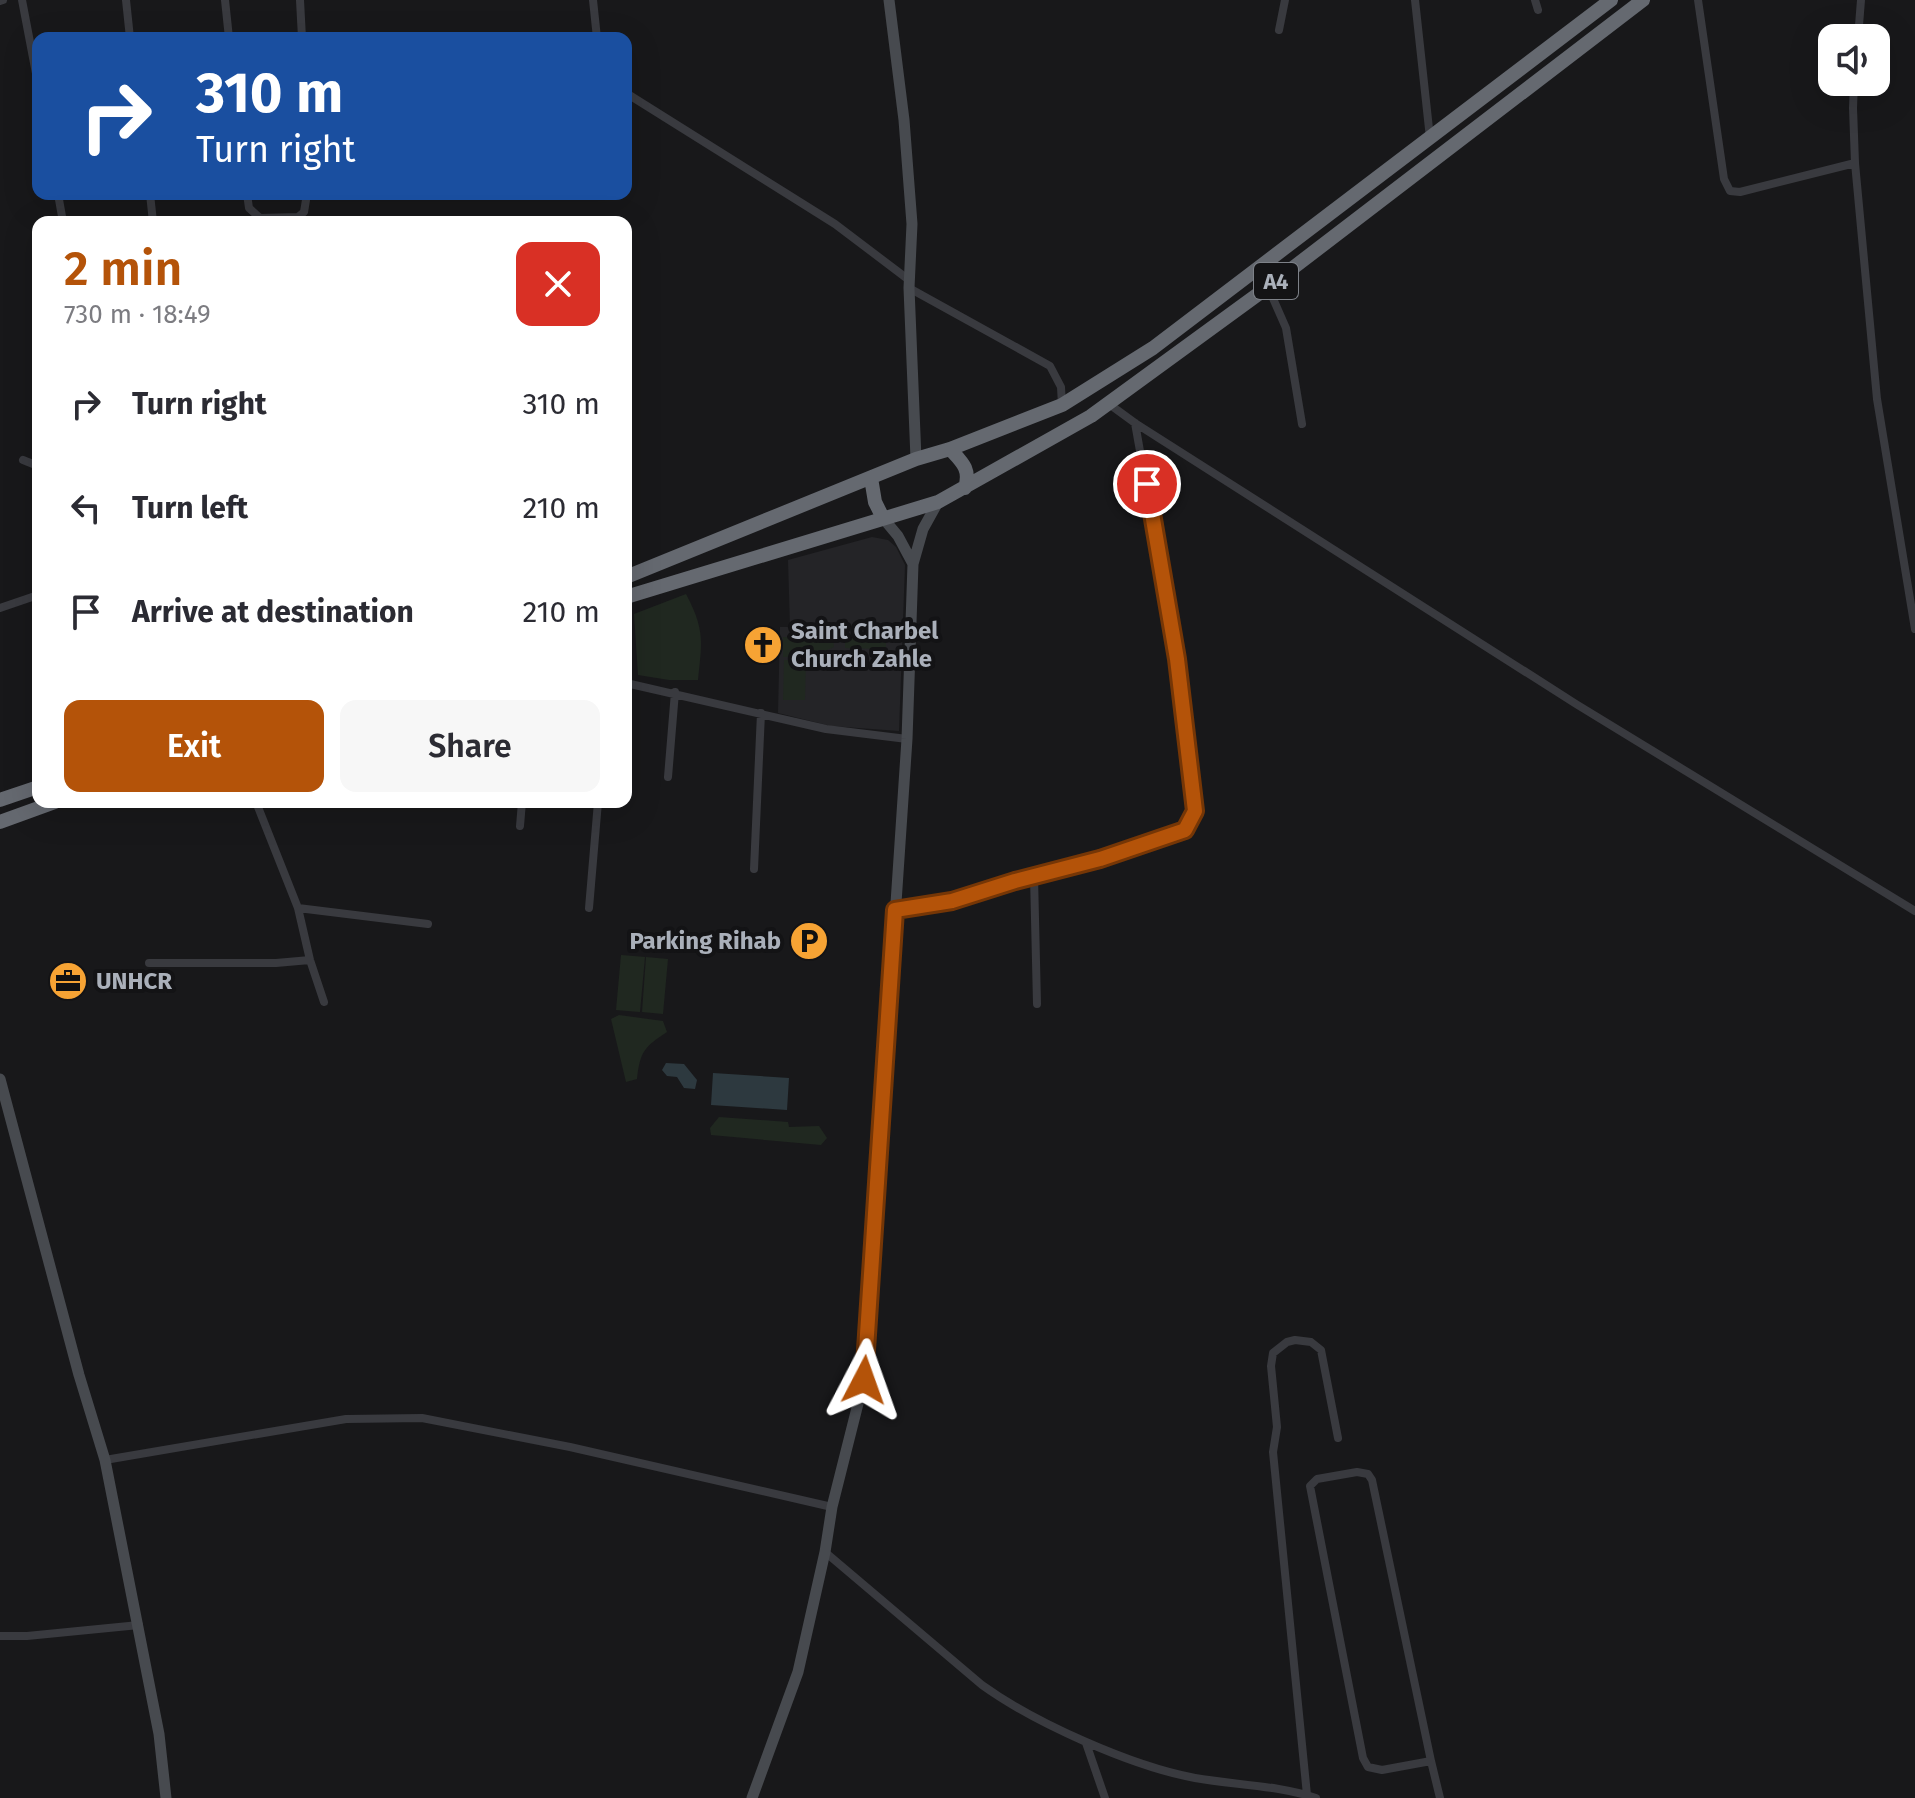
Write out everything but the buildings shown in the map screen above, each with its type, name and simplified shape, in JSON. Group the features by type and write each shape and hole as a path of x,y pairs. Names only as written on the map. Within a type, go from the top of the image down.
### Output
{"highway":[{"name":"A4","path":"632,575 916,459 950,449 1062,405 1153,348 1611,0"},
{"name":"A4","path":"632,595 938,502 1109,404 1268,287 1643,0"},
{"path":"950,449 967,468 965,488"},
{"path":"871,478 875,502 883,518"},
{"path":"0,800 32,789"},
{"path":"0,822 38,808"}],"street":[{"path":"22,0 32,52"},
{"path":"126,0 129,32"},
{"path":"225,0 228,32"},
{"path":"300,0 302,32"},
{"path":"593,0 596,32"},
{"path":"889,0 912,224 909,284 916,459"},
{"path":"1279,30 1285,0"},
{"path":"1415,0 1430,139"},
{"path":"1535,0 1538,10"},
{"path":"1698,0 1724,179 1730,191 1740,192 1855,163"},
{"path":"1859,24 1861,0"},
{"path":"1854,96 1855,163 1877,399 1915,629"},
{"path":"632,97 835,224 909,284 1050,366 1061,387 1062,405"},
{"path":"1268,287 1286,328 1302,424"},
{"path":"1109,404 1576,704 1915,911"},
{"path":"895,910 952,901 1100,859 1185,830 1195,811 1177,659 1135,423"},
{"path":"23,460 32,464"},
{"path":"752,1798 798,1672 832,1507 864,1380 907,739 913,564 923,529 938,502"},
{"path":"883,518 898,536 913,564"},
{"path":"0,608 32,597"},
{"path":"632,684 826,729 907,739"},
{"path":"668,777 675,692"},
{"path":"754,869 761,713"},
{"path":"258,808 298,908 324,1002"},
{"path":"520,826 522,808"},
{"path":"589,908 597,808"},
{"path":"1034,876 1037,1004"},
{"path":"298,908 428,924"},
{"path":"149,963 310,960"},
{"path":"0,1079 79,1375 105,1460 159,1734 166,1798"},
{"path":"825,1552 996,1696 1086,1743 1180,1775 1312,1796 1273,1452 1277,1427 1271,1359 1276,1348 1287,1342 1304,1340 1321,1350 1338,1438"},
{"path":"105,1460 346,1419 422,1418 570,1447 832,1507"},
{"path":"1431,1761 1382,1770 1368,1767 1363,1758 1310,1486 1317,1479 1357,1472 1368,1474 1372,1480 1440,1798"},
{"path":"0,1636 139,1625"},
{"path":"1086,1743 1105,1798"}],"shaded area":[{"path":"872,537 888,540 896,547 905,565 899,731 831,726 778,713 780,627 790,627 788,560"},
{"path":"686,594 701,636 698,680 669,680 638,675 634,614"},
{"path":"783,637 833,638 834,647 827,650 825,657 783,657"},
{"path":"845,638 886,639 886,649 845,648"},
{"path":"784,660 806,660 805,700 783,700"},
{"path":"621,955 645,957 640,1012 616,1010"},
{"path":"646,957 668,959 663,1014 642,1012"},
{"path":"619,1015 663,1021 667,1032 644,1051 637,1079 626,1082 611,1019"},
{"path":"666,1063 684,1064 697,1080 695,1089 684,1088 677,1077 667,1076 662,1070"},
{"path":"713,1073 789,1078 787,1110 711,1105"},
{"path":"719,1117 788,1122 789,1127 819,1126 827,1138 821,1145 711,1135 710,1128"}],"place":[{"name":"Saint Charbel Church Zahle","path":"763,645"},
{"name":"Parking Rihab","path":"809,941"},
{"name":"UNHCR","path":"68,981"}],"route":[{"path":"864,1380 895,910 952,901 1164,838 1185,830 1195,811 1177,659 1147,484"}]}
